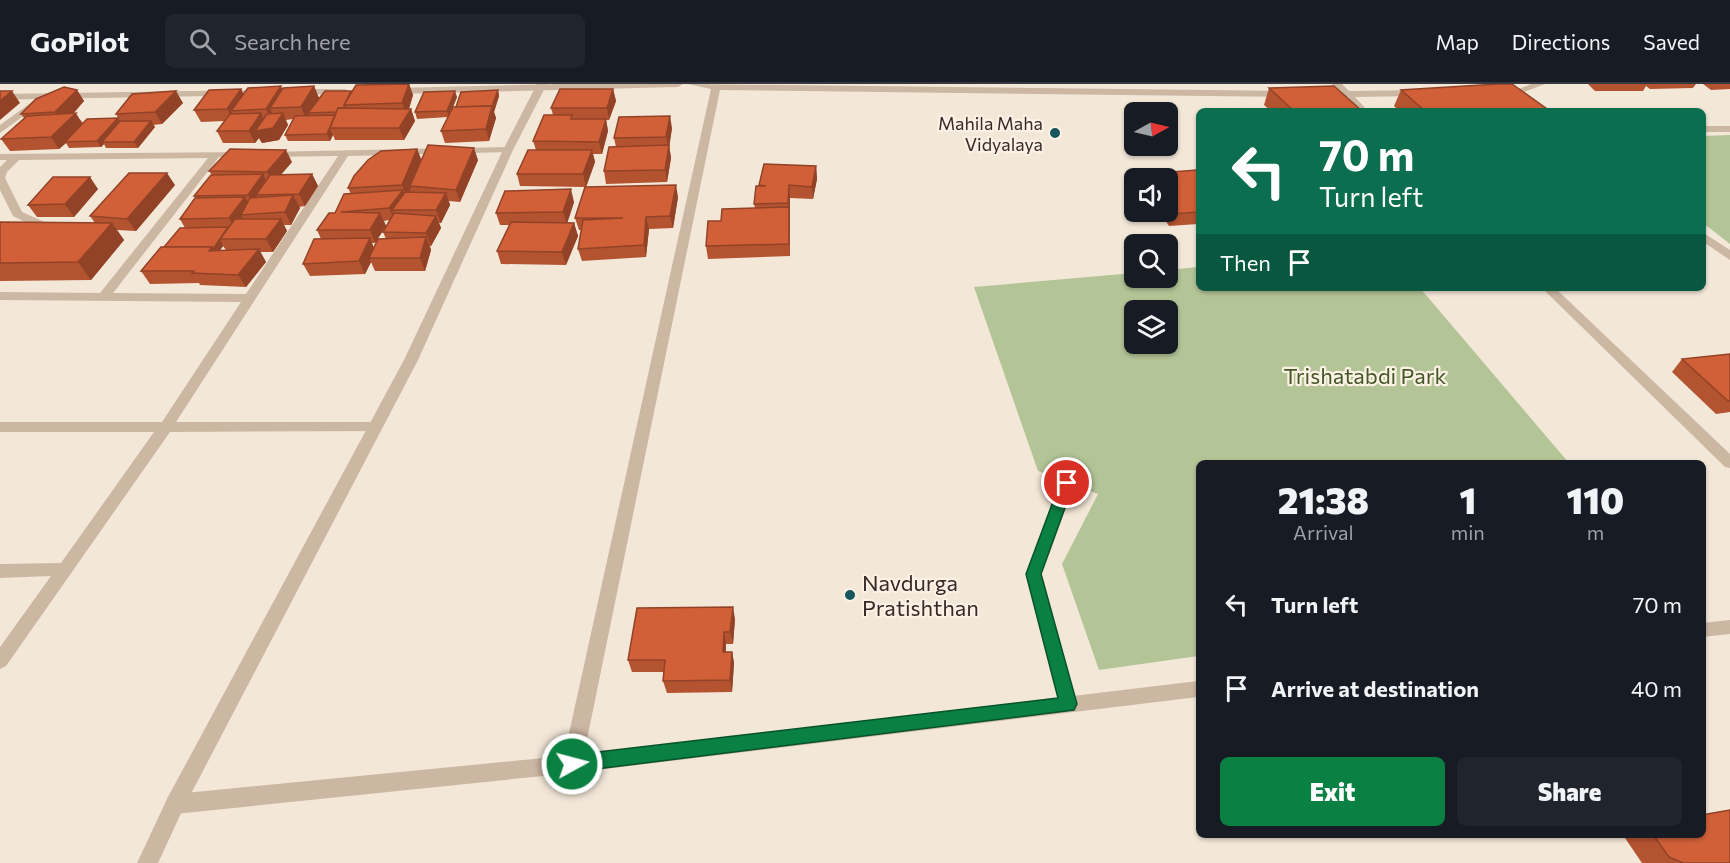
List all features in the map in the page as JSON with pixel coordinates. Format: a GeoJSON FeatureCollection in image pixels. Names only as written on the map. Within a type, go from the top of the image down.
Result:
{"type":"FeatureCollection","features":[{"type":"Feature","properties":{"kind":"street"},"geometry":{"type":"LineString","coordinates":[[221,94],[230,84]]}},
{"type":"Feature","properties":{"kind":"street"},"geometry":{"type":"LineString","coordinates":[[376,91],[678,84]]}},
{"type":"Feature","properties":{"kind":"street"},"geometry":{"type":"LineString","coordinates":[[693,84],[716,87],[1170,88],[1299,94]]}},
{"type":"Feature","properties":{"kind":"street"},"geometry":{"type":"LineString","coordinates":[[1338,84],[1360,108]]}},
{"type":"Feature","properties":{"kind":"street"},"geometry":{"type":"LineString","coordinates":[[1508,92],[1523,95],[1540,84]]}},
{"type":"Feature","properties":{"kind":"street"},"geometry":{"type":"LineString","coordinates":[[147,863],[175,804],[411,360],[508,150],[541,86]]}},
{"type":"Feature","properties":{"kind":"street"},"geometry":{"type":"LineString","coordinates":[[572,764],[716,87]]}},
{"type":"Feature","properties":{"kind":"street"},"geometry":{"type":"LineString","coordinates":[[0,97],[352,91]]}},
{"type":"Feature","properties":{"kind":"street"},"geometry":{"type":"LineString","coordinates":[[1311,94],[1427,93]]}},
{"type":"Feature","properties":{"kind":"street"},"geometry":{"type":"LineString","coordinates":[[0,130],[44,96]]}},
{"type":"Feature","properties":{"kind":"street"},"geometry":{"type":"LineString","coordinates":[[1706,129],[1730,129]]}},
{"type":"Feature","properties":{"kind":"street"},"geometry":{"type":"LineString","coordinates":[[0,157],[508,150]]}},
{"type":"Feature","properties":{"kind":"street"},"geometry":{"type":"LineString","coordinates":[[0,661],[165,428],[345,153]]}},
{"type":"Feature","properties":{"kind":"street"},"geometry":{"type":"LineString","coordinates":[[104,296],[216,154]]}},
{"type":"Feature","properties":{"kind":"street"},"geometry":{"type":"LineString","coordinates":[[16,157],[2,171],[0,178],[17,214],[43,227],[66,229]]}},
{"type":"Feature","properties":{"kind":"street"},"geometry":{"type":"LineString","coordinates":[[1706,238],[1729,255]]}},
{"type":"Feature","properties":{"kind":"street"},"geometry":{"type":"LineString","coordinates":[[1551,291],[1730,463]]}},
{"type":"Feature","properties":{"kind":"street"},"geometry":{"type":"LineString","coordinates":[[0,296],[249,298]]}},
{"type":"Feature","properties":{"kind":"street"},"geometry":{"type":"LineString","coordinates":[[0,427],[375,427]]}},
{"type":"Feature","properties":{"kind":"street"},"geometry":{"type":"LineString","coordinates":[[1067,483],[1034,574],[1068,704]]}},
{"type":"Feature","properties":{"kind":"street"},"geometry":{"type":"LineString","coordinates":[[0,571],[65,569]]}},
{"type":"Feature","properties":{"kind":"street"},"geometry":{"type":"LineString","coordinates":[[1706,630],[1730,627]]}},
{"type":"Feature","properties":{"kind":"street"},"geometry":{"type":"LineString","coordinates":[[175,804],[572,764],[1196,689]]}},
{"type":"Feature","properties":{"kind":"green space"},"geometry":{"type":"Polygon","coordinates":[[[1730,135],[1730,244],[1706,225],[1706,136],[1730,135]]]}},
{"type":"Feature","properties":{"kind":"green space","name":"Trishatabdi Park"},"geometry":{"type":"Polygon","coordinates":[[[1196,267],[1196,291],[1423,291],[1566,460],[1196,460],[1196,656],[1099,670],[1062,564],[1098,494],[1038,471],[974,287],[1124,274],[1124,288],[1178,288],[1178,269],[1196,267]]]}},
{"type":"Feature","properties":{"kind":"building"},"geometry":{"type":"Polygon","coordinates":[[[409,84],[402,103],[344,105],[356,85],[409,84]]]}},
{"type":"Feature","properties":{"kind":"building"},"geometry":{"type":"Polygon","coordinates":[[[1512,84],[1546,108],[1422,108],[1401,90],[1512,84]]]}},
{"type":"Feature","properties":{"kind":"building"},"geometry":{"type":"Polygon","coordinates":[[[281,86],[266,109],[231,111],[248,88],[281,86]]]}},
{"type":"Feature","properties":{"kind":"building"},"geometry":{"type":"Polygon","coordinates":[[[314,86],[301,107],[270,108],[283,88],[314,86]]]}},
{"type":"Feature","properties":{"kind":"building"},"geometry":{"type":"Polygon","coordinates":[[[1334,86],[1359,108],[1291,108],[1269,88],[1334,86]]]}},
{"type":"Feature","properties":{"kind":"building"},"geometry":{"type":"Polygon","coordinates":[[[64,87],[77,90],[55,112],[21,114],[36,99],[64,87]]]}},
{"type":"Feature","properties":{"kind":"building"},"geometry":{"type":"Polygon","coordinates":[[[241,89],[227,109],[194,110],[209,90],[241,89]]]}},
{"type":"Feature","properties":{"kind":"building"},"geometry":{"type":"Polygon","coordinates":[[[560,89],[613,89],[607,108],[551,108],[560,89]]]}},
{"type":"Feature","properties":{"kind":"building"},"geometry":{"type":"Polygon","coordinates":[[[498,90],[492,106],[456,107],[461,92],[498,90]]]}},
{"type":"Feature","properties":{"kind":"building"},"geometry":{"type":"Polygon","coordinates":[[[0,91],[12,91],[0,101],[0,91]]]}},
{"type":"Feature","properties":{"kind":"building"},"geometry":{"type":"Polygon","coordinates":[[[176,91],[155,112],[116,114],[132,94],[176,91]]]}},
{"type":"Feature","properties":{"kind":"building"},"geometry":{"type":"Polygon","coordinates":[[[325,91],[351,91],[344,108],[338,108],[337,112],[308,113],[325,91]]]}},
{"type":"Feature","properties":{"kind":"building"},"geometry":{"type":"Polygon","coordinates":[[[455,91],[447,111],[415,112],[424,92],[455,91]]]}},
{"type":"Feature","properties":{"kind":"building"},"geometry":{"type":"Polygon","coordinates":[[[492,106],[486,129],[441,131],[453,107],[492,106]]]}},
{"type":"Feature","properties":{"kind":"building"},"geometry":{"type":"Polygon","coordinates":[[[338,108],[411,109],[399,128],[330,128],[338,108]]]}},
{"type":"Feature","properties":{"kind":"building"},"geometry":{"type":"Polygon","coordinates":[[[76,113],[51,137],[1,139],[27,116],[76,113]]]}},
{"type":"Feature","properties":{"kind":"building"},"geometry":{"type":"Polygon","coordinates":[[[261,113],[249,131],[217,131],[230,114],[261,113]]]}},
{"type":"Feature","properties":{"kind":"building"},"geometry":{"type":"Polygon","coordinates":[[[283,113],[273,128],[255,131],[267,114],[283,113]]]}},
{"type":"Feature","properties":{"kind":"building"},"geometry":{"type":"Polygon","coordinates":[[[335,115],[327,134],[285,135],[295,116],[335,115]]]}},
{"type":"Feature","properties":{"kind":"building"},"geometry":{"type":"Polygon","coordinates":[[[544,115],[572,115],[571,119],[606,119],[599,142],[533,141],[544,115]]]}},
{"type":"Feature","properties":{"kind":"building"},"geometry":{"type":"Polygon","coordinates":[[[670,116],[666,137],[614,138],[619,117],[670,116]]]}},
{"type":"Feature","properties":{"kind":"building"},"geometry":{"type":"Polygon","coordinates":[[[118,118],[97,141],[65,142],[87,119],[118,118]]]}},
{"type":"Feature","properties":{"kind":"building"},"geometry":{"type":"Polygon","coordinates":[[[120,121],[151,121],[134,142],[102,142],[120,121]]]}},
{"type":"Feature","properties":{"kind":"building"},"geometry":{"type":"Polygon","coordinates":[[[428,145],[474,148],[456,190],[410,186],[428,145]]]}},
{"type":"Feature","properties":{"kind":"building"},"geometry":{"type":"Polygon","coordinates":[[[669,145],[665,170],[604,171],[609,147],[669,145]]]}},
{"type":"Feature","properties":{"kind":"building"},"geometry":{"type":"Polygon","coordinates":[[[230,149],[286,150],[267,172],[209,171],[230,149]]]}},
{"type":"Feature","properties":{"kind":"building"},"geometry":{"type":"Polygon","coordinates":[[[417,149],[402,185],[348,188],[354,176],[368,160],[381,151],[417,149]]]}},
{"type":"Feature","properties":{"kind":"building"},"geometry":{"type":"Polygon","coordinates":[[[528,150],[592,150],[583,174],[517,174],[528,150]]]}},
{"type":"Feature","properties":{"kind":"building"},"geometry":{"type":"Polygon","coordinates":[[[764,164],[816,166],[812,187],[789,185],[788,203],[754,204],[756,186],[766,186],[759,185],[764,164]]]}},
{"type":"Feature","properties":{"kind":"building"},"geometry":{"type":"Polygon","coordinates":[[[1196,170],[1196,212],[1178,214],[1178,172],[1196,170]]]}},
{"type":"Feature","properties":{"kind":"building"},"geometry":{"type":"Polygon","coordinates":[[[129,173],[167,173],[127,219],[90,216],[129,173]]]}},
{"type":"Feature","properties":{"kind":"building"},"geometry":{"type":"Polygon","coordinates":[[[263,174],[248,195],[194,196],[211,175],[263,174]]]}},
{"type":"Feature","properties":{"kind":"building"},"geometry":{"type":"Polygon","coordinates":[[[312,174],[299,194],[256,195],[270,175],[312,174]]]}},
{"type":"Feature","properties":{"kind":"building"},"geometry":{"type":"Polygon","coordinates":[[[53,177],[90,177],[65,204],[28,205],[53,177]]]}},
{"type":"Feature","properties":{"kind":"building"},"geometry":{"type":"Polygon","coordinates":[[[676,185],[670,216],[646,217],[644,245],[578,249],[583,220],[623,218],[575,218],[585,187],[676,185]]]}},
{"type":"Feature","properties":{"kind":"building"},"geometry":{"type":"Polygon","coordinates":[[[571,189],[563,212],[496,213],[505,191],[571,189]]]}},
{"type":"Feature","properties":{"kind":"building"},"geometry":{"type":"Polygon","coordinates":[[[403,190],[389,208],[341,212],[380,213],[370,230],[317,230],[329,213],[335,213],[344,194],[403,190]]]}},
{"type":"Feature","properties":{"kind":"building"},"geometry":{"type":"Polygon","coordinates":[[[405,192],[446,193],[436,210],[392,210],[405,192]]]}},
{"type":"Feature","properties":{"kind":"building"},"geometry":{"type":"Polygon","coordinates":[[[293,195],[285,212],[241,215],[250,198],[293,195]]]}},
{"type":"Feature","properties":{"kind":"building"},"geometry":{"type":"Polygon","coordinates":[[[245,197],[229,218],[180,219],[195,198],[245,197]]]}},
{"type":"Feature","properties":{"kind":"building"},"geometry":{"type":"Polygon","coordinates":[[[789,207],[789,244],[706,246],[708,221],[721,221],[722,209],[789,207]]]}},
{"type":"Feature","properties":{"kind":"building"},"geometry":{"type":"Polygon","coordinates":[[[394,213],[436,216],[426,233],[383,232],[394,213]]]}},
{"type":"Feature","properties":{"kind":"building"},"geometry":{"type":"Polygon","coordinates":[[[235,219],[281,219],[266,239],[220,239],[235,219]]]}},
{"type":"Feature","properties":{"kind":"building"},"geometry":{"type":"Polygon","coordinates":[[[0,222],[112,223],[78,262],[0,263],[0,222]]]}},
{"type":"Feature","properties":{"kind":"building"},"geometry":{"type":"Polygon","coordinates":[[[511,222],[574,223],[562,252],[497,251],[511,222]]]}},
{"type":"Feature","properties":{"kind":"building"},"geometry":{"type":"Polygon","coordinates":[[[228,227],[213,249],[212,247],[164,247],[180,228],[228,227]]]}},
{"type":"Feature","properties":{"kind":"building"},"geometry":{"type":"Polygon","coordinates":[[[426,237],[420,258],[369,258],[378,239],[426,237]]]}},
{"type":"Feature","properties":{"kind":"building"},"geometry":{"type":"Polygon","coordinates":[[[370,238],[359,261],[303,264],[314,239],[370,238]]]}},
{"type":"Feature","properties":{"kind":"building"},"geometry":{"type":"Polygon","coordinates":[[[161,247],[212,247],[209,251],[259,249],[238,275],[192,273],[194,271],[141,271],[161,247]]]}},
{"type":"Feature","properties":{"kind":"building"},"geometry":{"type":"Polygon","coordinates":[[[1730,354],[1730,401],[1682,359],[1730,354]]]}},
{"type":"Feature","properties":{"kind":"building"},"geometry":{"type":"Polygon","coordinates":[[[733,607],[730,632],[724,632],[723,652],[732,652],[730,680],[663,681],[665,660],[628,660],[637,608],[733,607]]]}},
{"type":"Feature","properties":{"kind":"building"},"geometry":{"type":"Polygon","coordinates":[[[1730,810],[1730,863],[1683,863],[1669,857],[1655,838],[1706,838],[1706,814],[1730,810]]]}},
{"type":"Feature","properties":{"kind":"place","name":"Mahila Maha Vidyalaya"},"geometry":{"type":"Point","coordinates":[1055,133]}},
{"type":"Feature","properties":{"kind":"place","name":"Navdurga Pratishthan"},"geometry":{"type":"Point","coordinates":[850,595]}},
{"type":"Feature","properties":{"kind":"route"},"geometry":{"type":"LineString","coordinates":[[572,764],[1068,704],[1034,574],[1067,483]]}}]}
